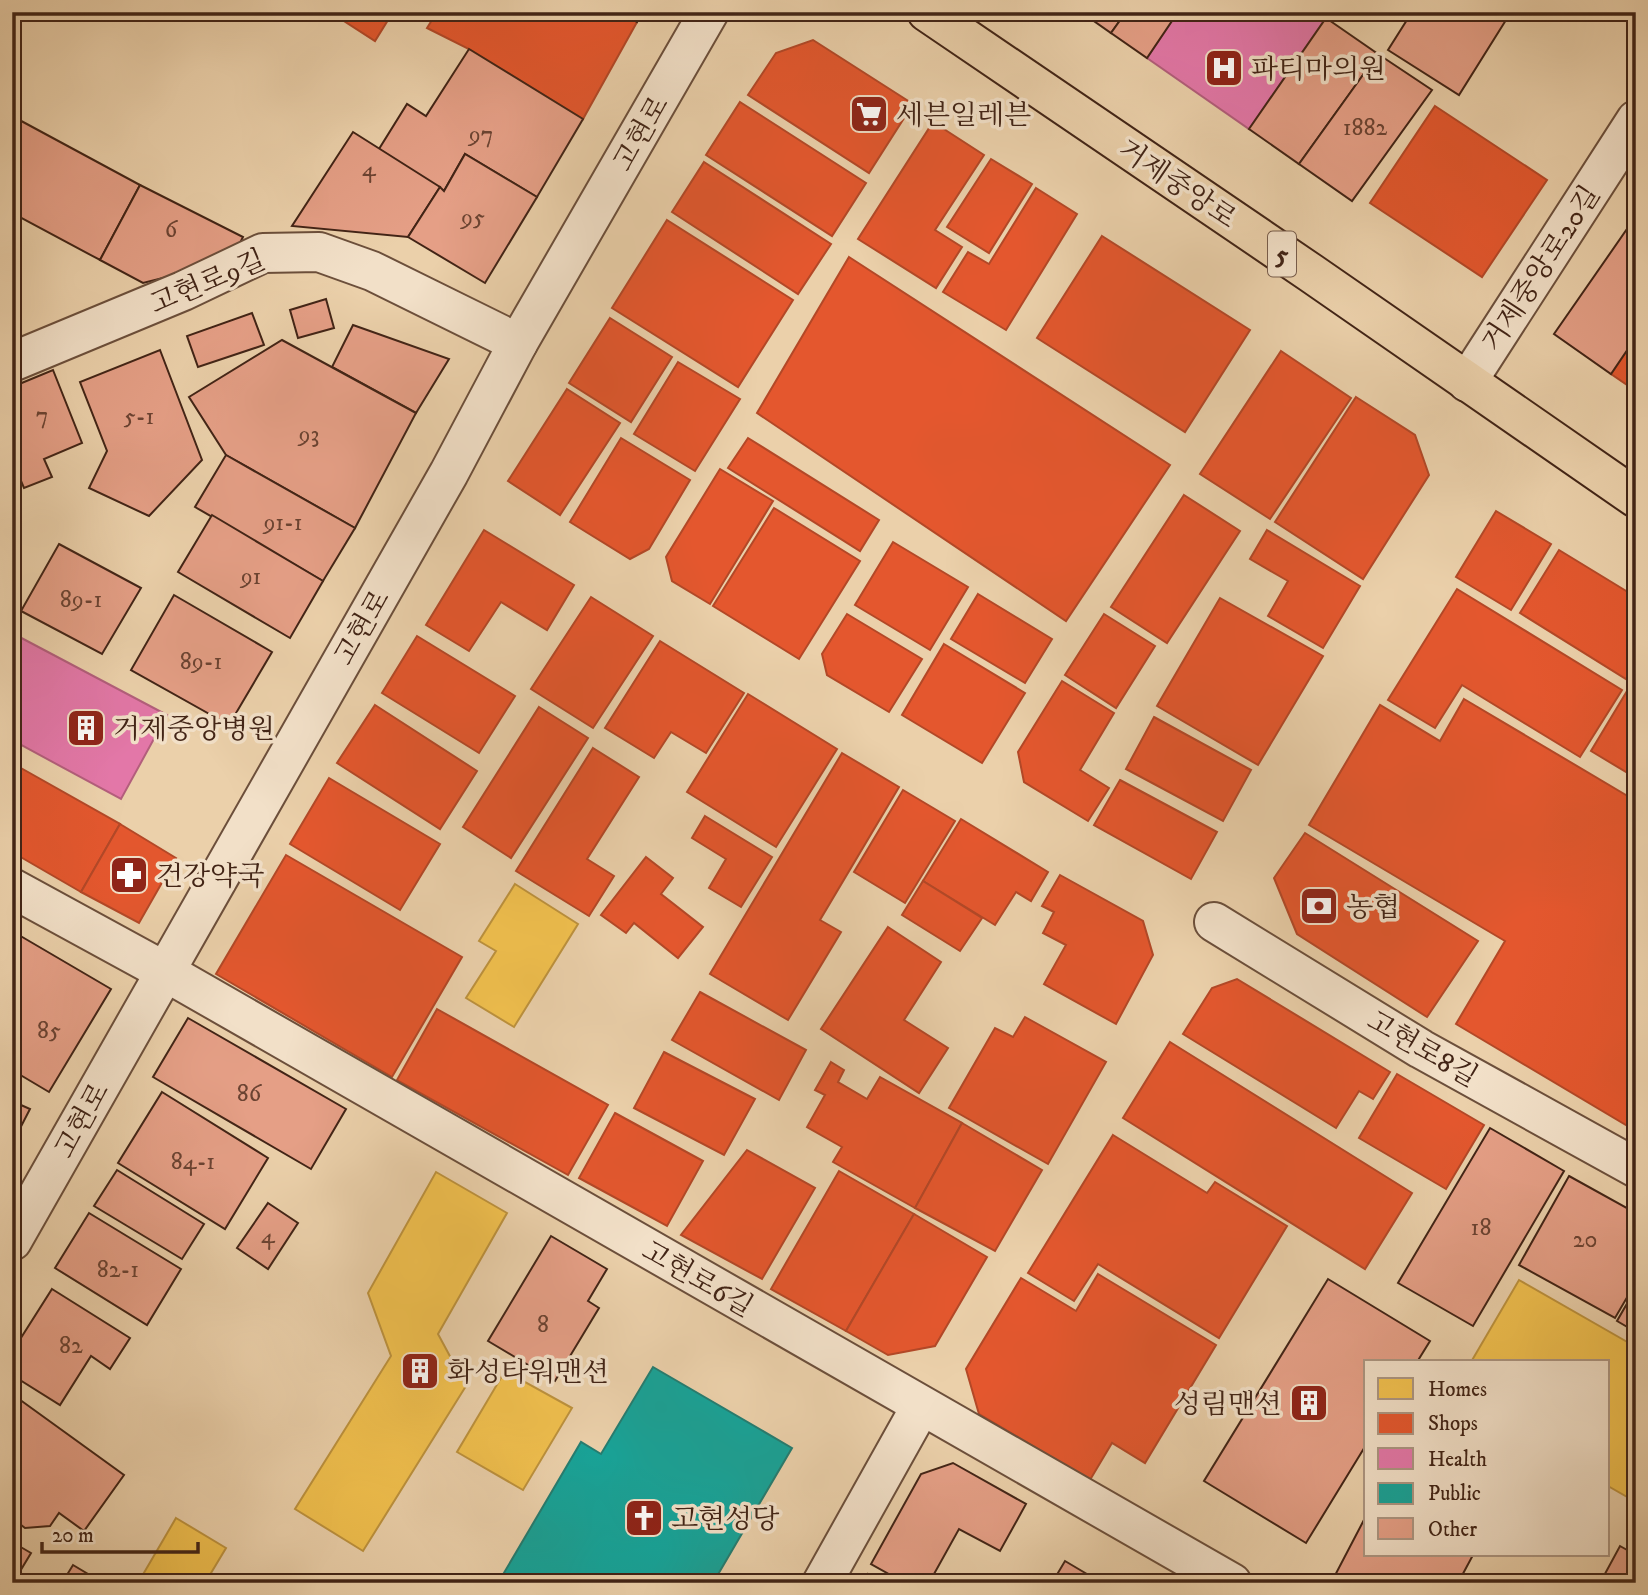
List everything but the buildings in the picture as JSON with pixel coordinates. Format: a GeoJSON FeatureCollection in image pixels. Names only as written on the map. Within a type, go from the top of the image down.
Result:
{"type":"FeatureCollection","features":[{"type":"Feature","properties":{"kind":"main road","name":"거제중앙로"},"geometry":{"type":"LineString","coordinates":[[927,12],[1636,498]]}},
{"type":"Feature","properties":{"kind":"street","name":"고현로"},"geometry":{"type":"LineString","coordinates":[[12,1241],[449,472],[518,343],[706,19]]}},
{"type":"Feature","properties":{"kind":"street","name":"거제중앙로20길"},"geometry":{"type":"LineString","coordinates":[[1467,382],[1636,120]]}},
{"type":"Feature","properties":{"kind":"street","name":"고현로9길"},"geometry":{"type":"LineString","coordinates":[[12,362],[183,291],[263,253],[319,252],[372,271],[518,343]]}},
{"type":"Feature","properties":{"kind":"street","name":"고현로6길"},"geometry":{"type":"LineString","coordinates":[[12,888],[164,971],[1232,1583]]}},
{"type":"Feature","properties":{"kind":"street","name":"고현로8길"},"geometry":{"type":"LineString","coordinates":[[1214,922],[1421,1049],[1636,1168]]}},
{"type":"Feature","properties":{"kind":"street"},"geometry":{"type":"LineString","coordinates":[[822,1583],[921,1406]]}},
{"type":"Feature","properties":{"kind":"place","name":"파티마의원"},"geometry":{"type":"Point","coordinates":[1224,68]}},
{"type":"Feature","properties":{"kind":"place","name":"세븐일레븐"},"geometry":{"type":"Point","coordinates":[869,114]}},
{"type":"Feature","properties":{"kind":"place","name":"거제중앙병원"},"geometry":{"type":"Point","coordinates":[86,728]}},
{"type":"Feature","properties":{"kind":"place","name":"건강약국"},"geometry":{"type":"Point","coordinates":[129,875]}},
{"type":"Feature","properties":{"kind":"place","name":"농협"},"geometry":{"type":"Point","coordinates":[1319,906]}},
{"type":"Feature","properties":{"kind":"place","name":"화성타워맨션"},"geometry":{"type":"Point","coordinates":[420,1371]}},
{"type":"Feature","properties":{"kind":"place","name":"성림맨션"},"geometry":{"type":"Point","coordinates":[1309,1403]}},
{"type":"Feature","properties":{"kind":"place","name":"고현성당"},"geometry":{"type":"Point","coordinates":[644,1518]}}]}
